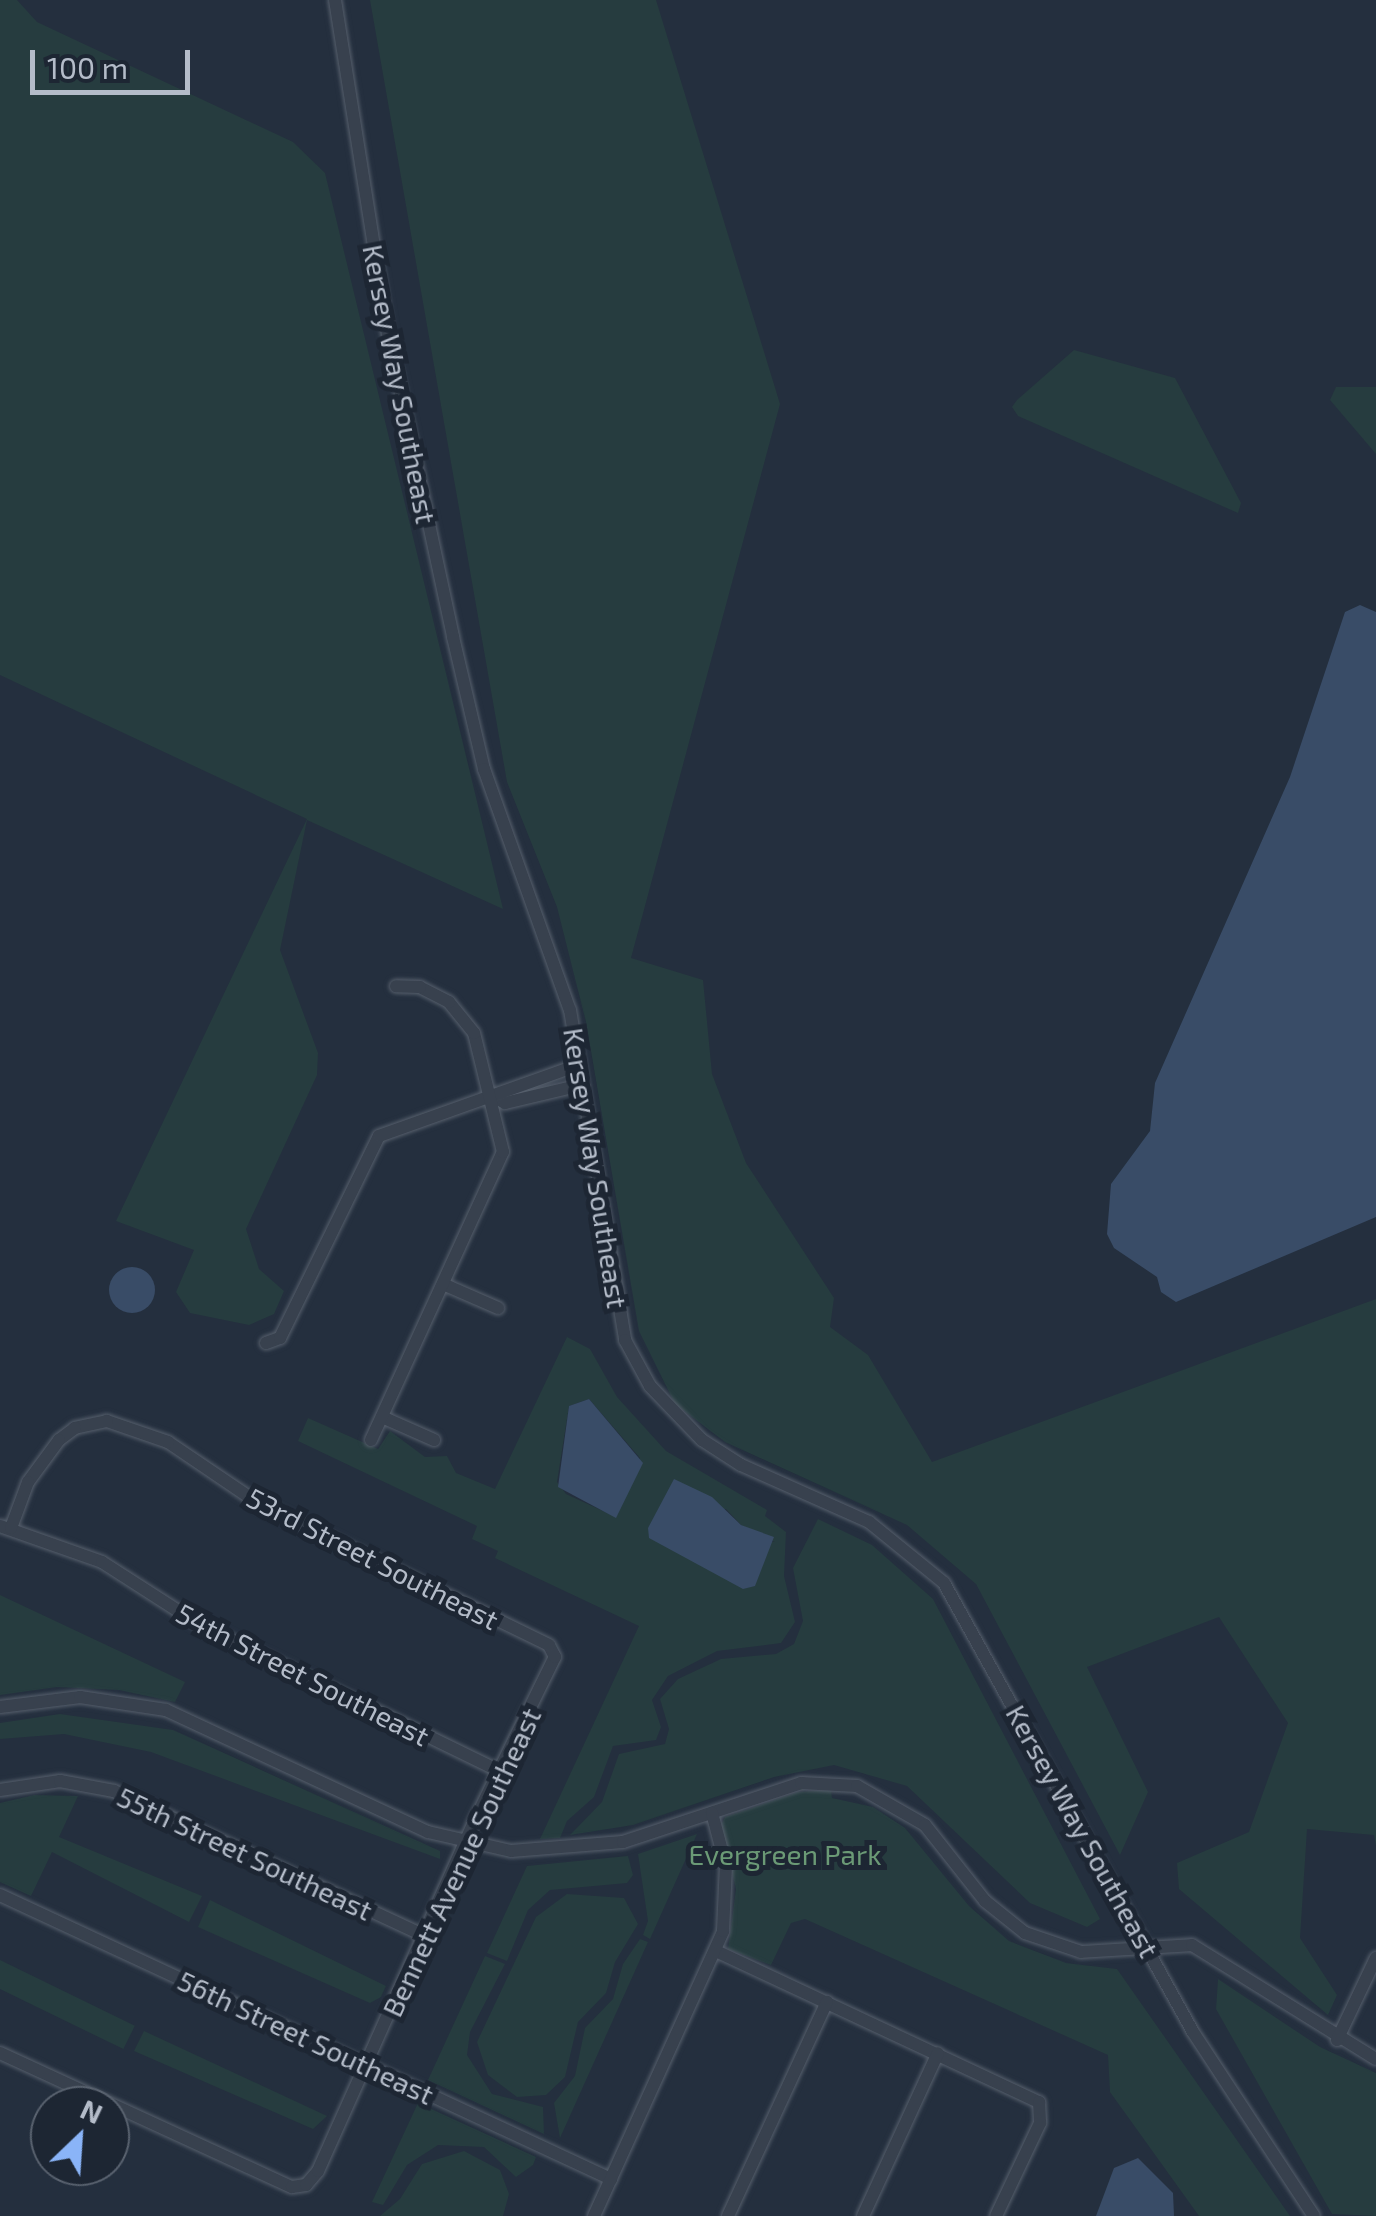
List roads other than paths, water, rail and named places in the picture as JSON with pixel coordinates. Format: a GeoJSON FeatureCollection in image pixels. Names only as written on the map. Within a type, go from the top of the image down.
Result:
{"type":"FeatureCollection","features":[{"type":"Feature","properties":{"kind":"street","name":"Kersey Way Southeast"},"geometry":{"type":"LineString","coordinates":[[336,0],[388,333],[472,728],[566,996],[619,1318],[650,1386],[683,1424],[722,1454],[869,1522],[944,1583],[1248,2121],[1314,2216]]}},
{"type":"Feature","properties":{"kind":"street"},"geometry":{"type":"LineString","coordinates":[[371,1440],[500,1164],[493,1096],[462,1016],[420,988],[396,986]]}},
{"type":"Feature","properties":{"kind":"street"},"geometry":{"type":"LineString","coordinates":[[266,1343],[280,1338],[379,1136],[578,1065]]}},
{"type":"Feature","properties":{"kind":"street"},"geometry":{"type":"LineString","coordinates":[[493,1096],[505,1103],[581,1085]]}},
{"type":"Feature","properties":{"kind":"street"},"geometry":{"type":"LineString","coordinates":[[445,1285],[498,1308]]}},
{"type":"Feature","properties":{"kind":"street"},"geometry":{"type":"LineString","coordinates":[[382,1417],[434,1440]]}},
{"type":"Feature","properties":{"kind":"street","name":"53rd Street Southeast"},"geometry":{"type":"LineString","coordinates":[[6,1527],[38,1466],[67,1433],[92,1421],[152,1434],[258,1503],[549,1645]]}},
{"type":"Feature","properties":{"kind":"street","name":"54th Street Southeast"},"geometry":{"type":"LineString","coordinates":[[6,1527],[102,1562],[200,1625],[499,1771]]}},
{"type":"Feature","properties":{"kind":"street","name":"Bennett Avenue Southeast"},"geometry":{"type":"LineString","coordinates":[[0,2053],[292,2187],[306,2184],[318,2171],[499,1771],[553,1666],[549,1645]]}},
{"type":"Feature","properties":{"kind":"street"},"geometry":{"type":"LineString","coordinates":[[0,1707],[80,1698],[166,1710],[428,1832],[468,1843],[548,1852],[586,1849],[801,1783],[858,1786],[926,1824],[985,1900],[1024,1933],[1081,1952],[1146,1944],[1205,1950],[1338,2040],[1376,2059]]}},
{"type":"Feature","properties":{"kind":"street","name":"55th Street Southeast"},"geometry":{"type":"LineString","coordinates":[[0,1790],[60,1781],[114,1791],[425,1936]]}},
{"type":"Feature","properties":{"kind":"street"},"geometry":{"type":"LineString","coordinates":[[594,2216],[716,1951],[728,1889],[712,1813]]}},
{"type":"Feature","properties":{"kind":"street","name":"56th Street Southeast"},"geometry":{"type":"LineString","coordinates":[[0,1894],[611,2179]]}},
{"type":"Feature","properties":{"kind":"street"},"geometry":{"type":"LineString","coordinates":[[716,1951],[1033,2098],[1042,2109],[996,2216]]}},
{"type":"Feature","properties":{"kind":"street"},"geometry":{"type":"LineString","coordinates":[[1338,2040],[1376,1958]]}},
{"type":"Feature","properties":{"kind":"street"},"geometry":{"type":"LineString","coordinates":[[728,2216],[827,2002]]}},
{"type":"Feature","properties":{"kind":"street"},"geometry":{"type":"LineString","coordinates":[[863,2216],[938,2054]]}},
{"type":"Feature","properties":{"kind":"water"},"geometry":{"type":"Polygon","coordinates":[[[1360,605],[1376,612],[1376,1217],[1176,1302],[1161,1292],[1157,1277],[1114,1248],[1107,1234],[1111,1184],[1150,1131],[1155,1083],[1290,777],[1345,612],[1360,605]]]}},
{"type":"Feature","properties":{"kind":"water"},"geometry":{"type":"Polygon","coordinates":[[[132,1267],[148,1274],[155,1290],[148,1306],[132,1313],[116,1306],[109,1290],[116,1274],[132,1267]]]}},
{"type":"Feature","properties":{"kind":"water"},"geometry":{"type":"Polygon","coordinates":[[[589,1399],[643,1463],[616,1518],[558,1487],[569,1406],[589,1399]]]}},
{"type":"Feature","properties":{"kind":"water"},"geometry":{"type":"Polygon","coordinates":[[[674,1479],[712,1497],[741,1525],[774,1537],[755,1586],[743,1589],[649,1538],[648,1528],[674,1479]]]}},
{"type":"Feature","properties":{"kind":"water"},"geometry":{"type":"Polygon","coordinates":[[[1138,2158],[1173,2193],[1174,2216],[1096,2216],[1114,2168],[1138,2158]]]}},
{"type":"Feature","properties":{"kind":"park label","name":"Evergreen Park"},"geometry":{"type":"Point","coordinates":[785,1854]}}]}
